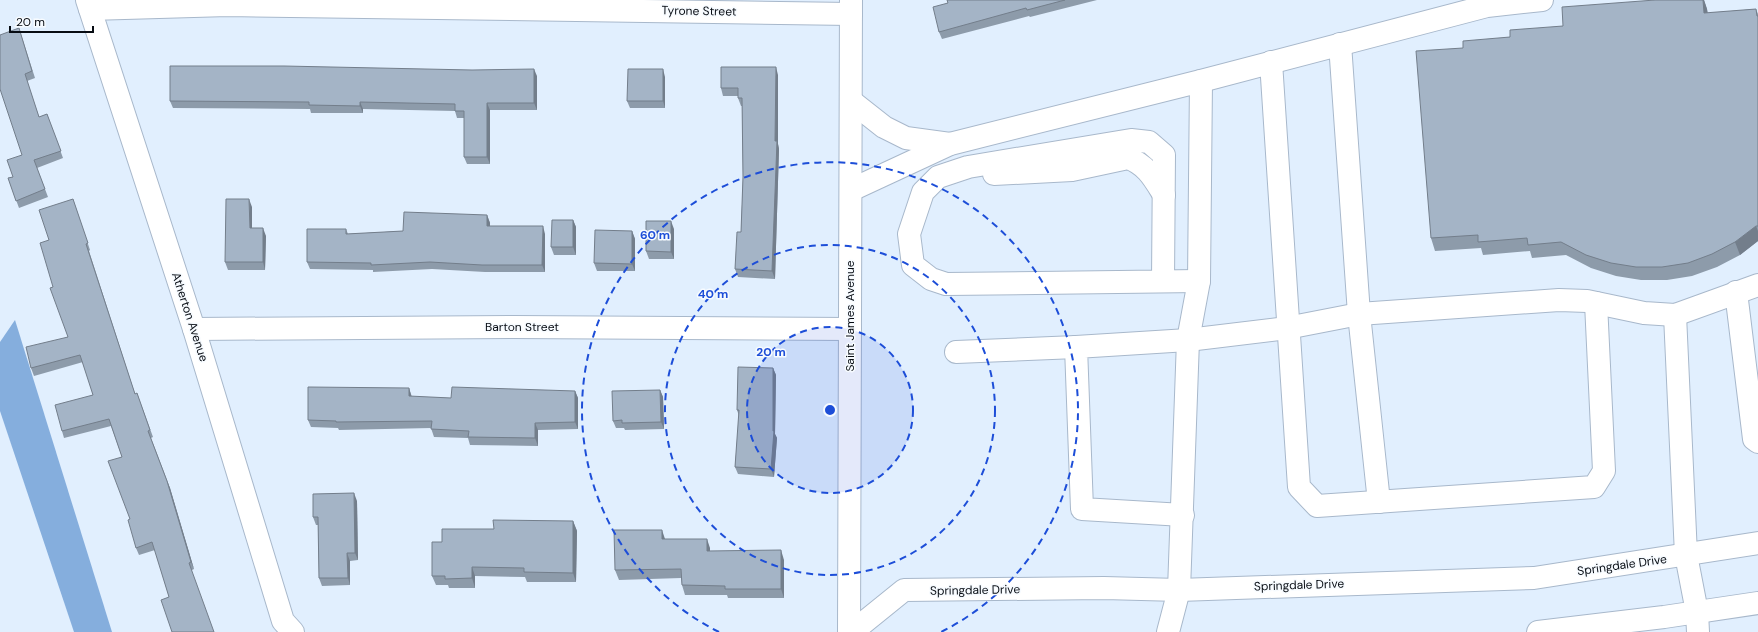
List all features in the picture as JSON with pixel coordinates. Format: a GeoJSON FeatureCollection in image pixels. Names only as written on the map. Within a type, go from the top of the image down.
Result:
{"type":"FeatureCollection","features":[{"type":"Feature","properties":{"kind":"street"},"geometry":{"type":"LineString","coordinates":[[851,190],[950,144],[1201,81],[1487,6],[1542,0]]}},
{"type":"Feature","properties":{"kind":"street","name":"Tyrone Street"},"geometry":{"type":"LineString","coordinates":[[89,4],[851,7]]}},
{"type":"Feature","properties":{"kind":"street","name":"Atherton Avenue"},"geometry":{"type":"LineString","coordinates":[[89,4],[194,329],[283,621],[293,632]]}},
{"type":"Feature","properties":{"kind":"street","name":"Saint James Avenue"},"geometry":{"type":"LineString","coordinates":[[850,632],[851,7]]}},
{"type":"Feature","properties":{"kind":"street"},"geometry":{"type":"LineString","coordinates":[[1340,44],[1359,314],[1379,502]]}},
{"type":"Feature","properties":{"kind":"street"},"geometry":{"type":"LineString","coordinates":[[1271,62],[1287,328],[1299,487],[1317,506],[1594,487],[1604,471],[1596,302]]}},
{"type":"Feature","properties":{"kind":"street"},"geometry":{"type":"LineString","coordinates":[[1168,632],[1179,590],[1183,515],[1188,340],[1199,281],[1201,81]]}},
{"type":"Feature","properties":{"kind":"street"},"geometry":{"type":"LineString","coordinates":[[851,101],[884,127],[906,138],[950,144]]}},
{"type":"Feature","properties":{"kind":"street"},"geometry":{"type":"LineString","coordinates":[[1163,281],[1164,155],[1149,142],[1131,140],[968,166],[938,177],[923,192],[909,234],[913,265],[931,279],[946,284],[1199,281]]}},
{"type":"Feature","properties":{"kind":"street"},"geometry":{"type":"LineString","coordinates":[[956,352],[1076,347],[1188,340],[1287,328],[1359,314],[1559,300],[1596,302],[1644,313],[1675,315],[1758,285]]}},
{"type":"Feature","properties":{"kind":"street"},"geometry":{"type":"LineString","coordinates":[[1736,292],[1754,439],[1758,442]]}},
{"type":"Feature","properties":{"kind":"street"},"geometry":{"type":"LineString","coordinates":[[1675,315],[1686,555],[1697,622]]}},
{"type":"Feature","properties":{"kind":"street","name":"Barton Street"},"geometry":{"type":"LineString","coordinates":[[194,329],[515,327],[850,329]]}},
{"type":"Feature","properties":{"kind":"street"},"geometry":{"type":"LineString","coordinates":[[1076,347],[1082,509],[1183,515]]}},
{"type":"Feature","properties":{"kind":"street","name":"Springdale Drive"},"geometry":{"type":"LineString","coordinates":[[850,632],[904,590],[1096,588],[1179,590],[1534,578],[1758,543]]}},
{"type":"Feature","properties":{"kind":"street"},"geometry":{"type":"LineString","coordinates":[[1538,632],[1697,622],[1758,602]]}},
{"type":"Feature","properties":{"kind":"shaded area"},"geometry":{"type":"Polygon","coordinates":[[[15,320],[112,632],[74,632],[0,411],[0,342],[15,320]]]}},
{"type":"Feature","properties":{"kind":"building"},"geometry":{"type":"Polygon","coordinates":[[[947,0],[1065,0],[1027,10],[1026,8],[939,32],[933,7],[948,3],[947,0]]]}},
{"type":"Feature","properties":{"kind":"building"},"geometry":{"type":"Polygon","coordinates":[[[1655,0],[1703,0],[1704,13],[1756,9],[1758,16],[1758,226],[1735,242],[1712,254],[1688,263],[1662,267],[1636,267],[1611,263],[1586,255],[1561,242],[1528,245],[1527,238],[1478,242],[1478,235],[1431,238],[1416,51],[1463,48],[1463,41],[1510,37],[1510,30],[1563,26],[1562,7],[1655,0]]]}},
{"type":"Feature","properties":{"kind":"building"},"geometry":{"type":"Polygon","coordinates":[[[19,28],[32,71],[25,74],[39,117],[47,114],[61,151],[34,160],[45,189],[16,201],[8,178],[13,177],[7,160],[22,155],[0,89],[0,35],[19,28]]]}},
{"type":"Feature","properties":{"kind":"building"},"geometry":{"type":"Polygon","coordinates":[[[170,66],[284,66],[472,70],[534,69],[534,103],[487,103],[487,157],[464,157],[464,111],[455,111],[455,104],[360,102],[360,106],[309,105],[309,102],[170,101],[170,66]]]}},
{"type":"Feature","properties":{"kind":"building"},"geometry":{"type":"Polygon","coordinates":[[[721,67],[776,67],[775,141],[777,141],[772,271],[735,269],[737,232],[741,232],[743,177],[742,98],[738,98],[738,88],[721,88],[721,67]]]}},
{"type":"Feature","properties":{"kind":"building"},"geometry":{"type":"Polygon","coordinates":[[[628,69],[663,69],[663,101],[627,101],[628,69]]]}},
{"type":"Feature","properties":{"kind":"building"},"geometry":{"type":"Polygon","coordinates":[[[73,199],[88,243],[86,244],[135,394],[137,393],[150,430],[148,431],[167,481],[191,562],[189,563],[214,632],[172,632],[161,600],[169,597],[152,542],[136,548],[128,520],[130,519],[108,461],[122,457],[109,419],[62,431],[55,405],[93,395],[80,355],[31,368],[26,347],[68,337],[50,288],[53,287],[40,243],[49,240],[39,210],[73,199]]]}},
{"type":"Feature","properties":{"kind":"building"},"geometry":{"type":"Polygon","coordinates":[[[226,199],[249,199],[250,228],[263,228],[263,262],[225,262],[226,199]]]}},
{"type":"Feature","properties":{"kind":"building"},"geometry":{"type":"Polygon","coordinates":[[[404,212],[487,215],[487,226],[543,226],[542,265],[482,265],[430,262],[371,265],[371,263],[307,262],[307,229],[346,229],[346,234],[403,231],[404,212]]]}},
{"type":"Feature","properties":{"kind":"building"},"geometry":{"type":"Polygon","coordinates":[[[552,220],[573,220],[573,247],[551,247],[552,220]]]}},
{"type":"Feature","properties":{"kind":"building"},"geometry":{"type":"Polygon","coordinates":[[[646,221],[671,221],[671,252],[646,251],[646,221]]]}},
{"type":"Feature","properties":{"kind":"building"},"geometry":{"type":"Polygon","coordinates":[[[595,230],[632,231],[632,264],[594,263],[595,230]]]}},
{"type":"Feature","properties":{"kind":"building"},"geometry":{"type":"Polygon","coordinates":[[[738,367],[773,368],[774,431],[771,469],[735,467],[739,410],[737,410],[738,367]]]}},
{"type":"Feature","properties":{"kind":"building"},"geometry":{"type":"Polygon","coordinates":[[[308,387],[409,388],[409,396],[451,398],[452,387],[575,391],[575,422],[535,423],[535,438],[468,437],[469,431],[431,429],[432,421],[336,422],[308,420],[308,387]]]}},
{"type":"Feature","properties":{"kind":"building"},"geometry":{"type":"Polygon","coordinates":[[[660,390],[661,422],[622,423],[622,420],[613,421],[612,391],[660,390]]]}},
{"type":"Feature","properties":{"kind":"building"},"geometry":{"type":"Polygon","coordinates":[[[354,493],[355,553],[347,553],[348,578],[319,578],[318,517],[313,517],[313,494],[354,493]]]}},
{"type":"Feature","properties":{"kind":"building"},"geometry":{"type":"Polygon","coordinates":[[[493,520],[573,521],[573,573],[524,572],[524,568],[472,567],[472,578],[445,579],[445,576],[432,576],[432,542],[442,542],[442,529],[494,529],[493,520]]]}},
{"type":"Feature","properties":{"kind":"building"},"geometry":{"type":"Polygon","coordinates":[[[614,530],[662,530],[662,539],[707,539],[707,551],[781,550],[781,589],[725,589],[725,586],[682,585],[681,569],[615,570],[614,530]]]}}]}
